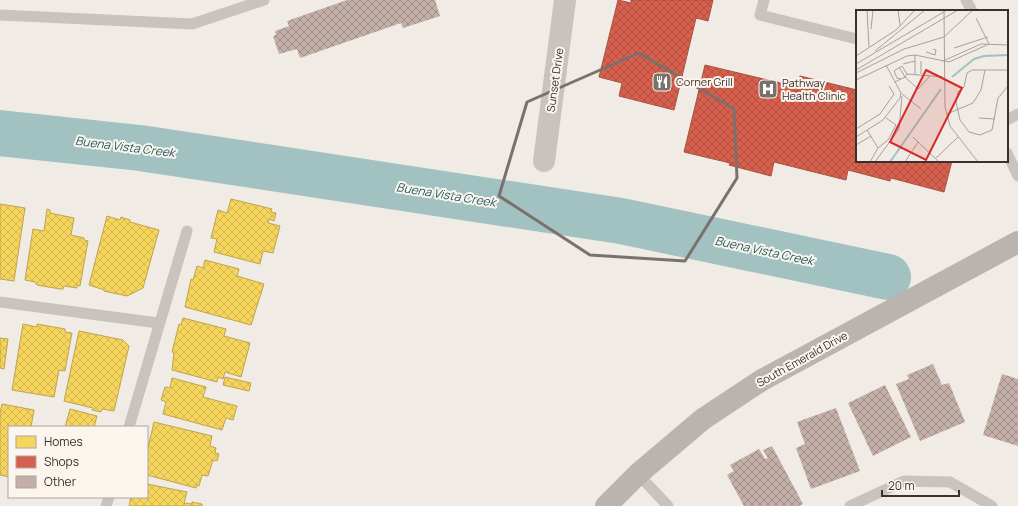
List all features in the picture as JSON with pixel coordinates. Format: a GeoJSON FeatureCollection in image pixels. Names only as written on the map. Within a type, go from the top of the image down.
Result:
{"type":"FeatureCollection","features":[{"type":"Feature","properties":{"kind":"main road","name":"South Emerald Drive"},"geometry":{"type":"LineString","coordinates":[[606,506],[638,474],[703,419],[762,380],[1018,242]]}},
{"type":"Feature","properties":{"kind":"street","name":"Sunset Drive"},"geometry":{"type":"LineString","coordinates":[[544,161],[565,0]]}},
{"type":"Feature","properties":{"kind":"lane"},"geometry":{"type":"LineString","coordinates":[[0,15],[192,24],[264,0]]}},
{"type":"Feature","properties":{"kind":"lane"},"geometry":{"type":"LineString","coordinates":[[764,0],[760,16],[856,39]]}},
{"type":"Feature","properties":{"kind":"lane"},"geometry":{"type":"LineString","coordinates":[[966,0],[971,10]]}},
{"type":"Feature","properties":{"kind":"lane"},"geometry":{"type":"LineString","coordinates":[[1008,119],[1018,114]]}},
{"type":"Feature","properties":{"kind":"lane"},"geometry":{"type":"LineString","coordinates":[[1008,155],[1018,176]]}},
{"type":"Feature","properties":{"kind":"lane"},"geometry":{"type":"LineString","coordinates":[[129,426],[158,323],[187,232]]}},
{"type":"Feature","properties":{"kind":"lane"},"geometry":{"type":"LineString","coordinates":[[0,302],[158,323]]}},
{"type":"Feature","properties":{"kind":"lane"},"geometry":{"type":"LineString","coordinates":[[638,474],[668,506]]}},
{"type":"Feature","properties":{"kind":"lane"},"geometry":{"type":"LineString","coordinates":[[850,506],[904,481],[950,482],[992,506]]}},
{"type":"Feature","properties":{"kind":"highlighted area"},"geometry":{"type":"Polygon","coordinates":[[[639,53],[734,109],[737,178],[685,261],[590,255],[499,196],[527,102],[639,53]]]}},
{"type":"Feature","properties":{"kind":"building: Homes"},"geometry":{"type":"Polygon","coordinates":[[[231,199],[272,209],[271,212],[276,213],[274,221],[269,219],[268,223],[280,226],[273,253],[263,251],[260,264],[214,252],[217,239],[211,238],[218,210],[227,213],[231,199]]]}},
{"type":"Feature","properties":{"kind":"building: Homes"},"geometry":{"type":"Polygon","coordinates":[[[0,204],[25,208],[14,281],[0,279],[0,204]]]}},
{"type":"Feature","properties":{"kind":"building: Homes"},"geometry":{"type":"Polygon","coordinates":[[[47,209],[50,210],[50,213],[74,218],[71,235],[84,238],[84,240],[88,241],[80,286],[77,285],[77,288],[64,286],[63,289],[60,289],[37,285],[35,282],[25,280],[33,229],[44,231],[47,209]]]}},
{"type":"Feature","properties":{"kind":"building: Homes"},"geometry":{"type":"Polygon","coordinates":[[[107,216],[120,220],[121,217],[130,220],[130,222],[159,230],[143,288],[127,296],[104,291],[89,285],[107,216]]]}},
{"type":"Feature","properties":{"kind":"building: Homes"},"geometry":{"type":"Polygon","coordinates":[[[205,260],[239,269],[237,276],[264,284],[251,325],[185,307],[191,279],[193,280],[197,266],[203,268],[205,260]]]}},
{"type":"Feature","properties":{"kind":"building: Homes"},"geometry":{"type":"Polygon","coordinates":[[[183,318],[226,329],[224,336],[250,343],[241,377],[225,372],[223,379],[218,377],[217,382],[172,370],[174,353],[172,352],[179,324],[181,325],[183,318]]]}},
{"type":"Feature","properties":{"kind":"building: Homes"},"geometry":{"type":"Polygon","coordinates":[[[23,324],[37,327],[37,324],[65,329],[65,332],[72,333],[65,371],[59,370],[54,397],[12,390],[23,324]]]}},
{"type":"Feature","properties":{"kind":"building: Homes"},"geometry":{"type":"Polygon","coordinates":[[[79,331],[123,340],[129,346],[114,411],[102,409],[101,412],[92,410],[93,408],[64,401],[79,331]]]}},
{"type":"Feature","properties":{"kind":"building: Homes"},"geometry":{"type":"Polygon","coordinates":[[[0,338],[8,339],[4,369],[0,368],[0,338]]]}},
{"type":"Feature","properties":{"kind":"building: Homes"},"geometry":{"type":"Polygon","coordinates":[[[225,377],[251,383],[249,391],[223,385],[225,377]]]}},
{"type":"Feature","properties":{"kind":"building: Homes"},"geometry":{"type":"Polygon","coordinates":[[[172,378],[206,387],[203,397],[237,406],[233,420],[226,418],[222,430],[163,414],[166,402],[161,400],[165,387],[170,388],[172,378]]]}},
{"type":"Feature","properties":{"kind":"building: Homes"},"geometry":{"type":"Polygon","coordinates":[[[2,404],[34,410],[31,426],[8,426],[8,477],[0,475],[0,413],[2,404]]]}},
{"type":"Feature","properties":{"kind":"building: Homes"},"geometry":{"type":"Polygon","coordinates":[[[70,409],[97,416],[94,426],[65,426],[70,409]]]}},
{"type":"Feature","properties":{"kind":"building: Homes"},"geometry":{"type":"Polygon","coordinates":[[[154,422],[212,436],[210,446],[216,448],[215,453],[219,454],[217,461],[213,460],[208,476],[202,475],[199,486],[197,485],[196,488],[148,475],[148,448],[154,422]]]}},
{"type":"Feature","properties":{"kind":"building: Homes"},"geometry":{"type":"Polygon","coordinates":[[[148,484],[187,492],[184,503],[192,504],[192,502],[202,504],[202,506],[129,506],[131,498],[148,498],[148,484]]]}},
{"type":"Feature","properties":{"kind":"building: Shops"},"geometry":{"type":"Polygon","coordinates":[[[618,0],[631,3],[631,0],[713,0],[708,21],[696,18],[674,110],[619,96],[622,83],[599,77],[618,0]]]}},
{"type":"Feature","properties":{"kind":"building: Shops"},"geometry":{"type":"Polygon","coordinates":[[[705,65],[797,87],[800,76],[856,90],[856,162],[952,162],[944,192],[891,178],[890,181],[848,170],[846,180],[774,162],[771,176],[729,165],[730,163],[684,152],[705,65]]]}},
{"type":"Feature","properties":{"kind":"building: Other"},"geometry":{"type":"Polygon","coordinates":[[[347,0],[435,0],[440,16],[403,28],[401,23],[300,58],[297,49],[279,54],[273,36],[276,35],[275,31],[289,26],[287,21],[347,0]]]}},
{"type":"Feature","properties":{"kind":"building: Other"},"geometry":{"type":"Polygon","coordinates":[[[933,364],[942,385],[949,383],[965,422],[920,441],[896,384],[909,379],[907,375],[933,364]]]}},
{"type":"Feature","properties":{"kind":"building: Other"},"geometry":{"type":"Polygon","coordinates":[[[1002,374],[1018,379],[1018,446],[983,435],[1002,374]]]}},
{"type":"Feature","properties":{"kind":"building: Other"},"geometry":{"type":"Polygon","coordinates":[[[885,385],[911,437],[873,456],[848,403],[885,385]]]}},
{"type":"Feature","properties":{"kind":"building: Other"},"geometry":{"type":"Polygon","coordinates":[[[836,408],[860,471],[811,489],[796,448],[805,444],[797,422],[836,408]]]}},
{"type":"Feature","properties":{"kind":"building: Other"},"geometry":{"type":"Polygon","coordinates":[[[772,446],[803,504],[799,506],[744,506],[727,475],[734,471],[730,465],[759,449],[765,459],[768,458],[763,450],[772,446]]]}},
{"type":"Feature","properties":{"kind":"waterway","name":"Buena Vista Creek"},"geometry":{"type":"LineString","coordinates":[[0,133],[140,148],[621,221],[888,277]]}},
{"type":"Feature","properties":{"kind":"place","name":"Corner Grill"},"geometry":{"type":"Point","coordinates":[662,82]}},
{"type":"Feature","properties":{"kind":"place","name":"Pathway Health Clinic"},"geometry":{"type":"Point","coordinates":[768,89]}}]}
